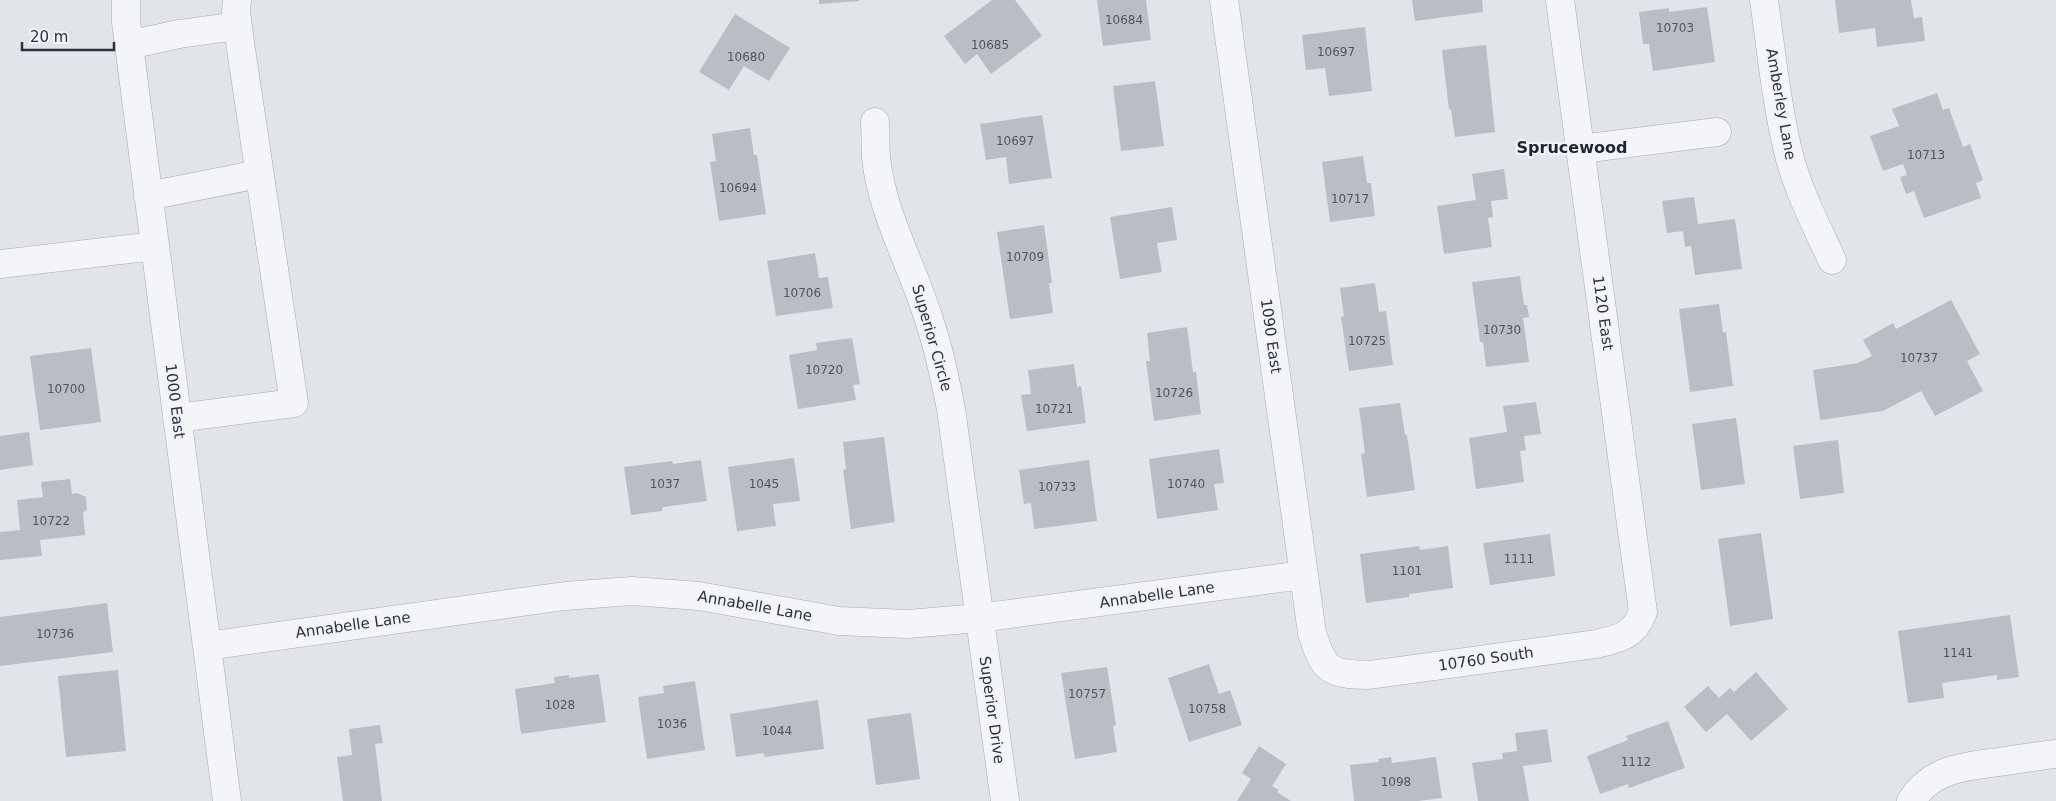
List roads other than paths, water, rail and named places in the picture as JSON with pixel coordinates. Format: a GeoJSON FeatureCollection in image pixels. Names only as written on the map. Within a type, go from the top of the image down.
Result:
{"type":"FeatureCollection","features":[{"type":"Feature","properties":{"kind":"street","name":"1000 East"},"geometry":{"type":"LineString","coordinates":[[126,0],[129,45],[148,196],[227,801]]}},
{"type":"Feature","properties":{"kind":"street","name":"1090 East"},"geometry":{"type":"LineString","coordinates":[[1224,0],[1312,633],[1318,652],[1329,668]]}},
{"type":"Feature","properties":{"kind":"street","name":"1120 East"},"geometry":{"type":"LineString","coordinates":[[1560,0],[1641,586],[1643,612],[1639,624]]}},
{"type":"Feature","properties":{"kind":"street","name":"Amberley Lane"},"geometry":{"type":"LineString","coordinates":[[1764,0],[1776,89],[1788,152],[1800,189],[1832,260]]}},
{"type":"Feature","properties":{"kind":"street"},"geometry":{"type":"LineString","coordinates":[[129,45],[180,34],[237,13],[259,174],[294,403],[178,418]]}},
{"type":"Feature","properties":{"kind":"street","name":"Superior Circle"},"geometry":{"type":"LineString","coordinates":[[875,122],[876,158],[885,196],[897,235],[929,320],[942,364],[979,618]]}},
{"type":"Feature","properties":{"kind":"street"},"geometry":{"type":"LineString","coordinates":[[1581,149],[1717,132]]}},
{"type":"Feature","properties":{"kind":"street"},"geometry":{"type":"LineString","coordinates":[[148,196],[259,174]]}},
{"type":"Feature","properties":{"kind":"street"},"geometry":{"type":"LineString","coordinates":[[0,264],[155,246]]}},
{"type":"Feature","properties":{"kind":"street","name":"Annabelle Lane"},"geometry":{"type":"LineString","coordinates":[[207,646],[565,596],[632,591],[699,596],[840,621],[908,624],[979,618],[1303,575]]}},
{"type":"Feature","properties":{"kind":"street","name":"Superior Drive"},"geometry":{"type":"LineString","coordinates":[[979,618],[1005,801]]}},
{"type":"Feature","properties":{"kind":"street","name":"10760 South"},"geometry":{"type":"LineString","coordinates":[[1329,668],[1347,674],[1390,673],[1596,644],[1628,634],[1639,624]]}},
{"type":"Feature","properties":{"kind":"street"},"geometry":{"type":"LineString","coordinates":[[1912,799],[1925,784],[1940,774],[1958,767],[2056,754]]}},
{"type":"Feature","properties":{"kind":"district","name":"Sprucewood"},"geometry":{"type":"Point","coordinates":[1572,147]}}]}
